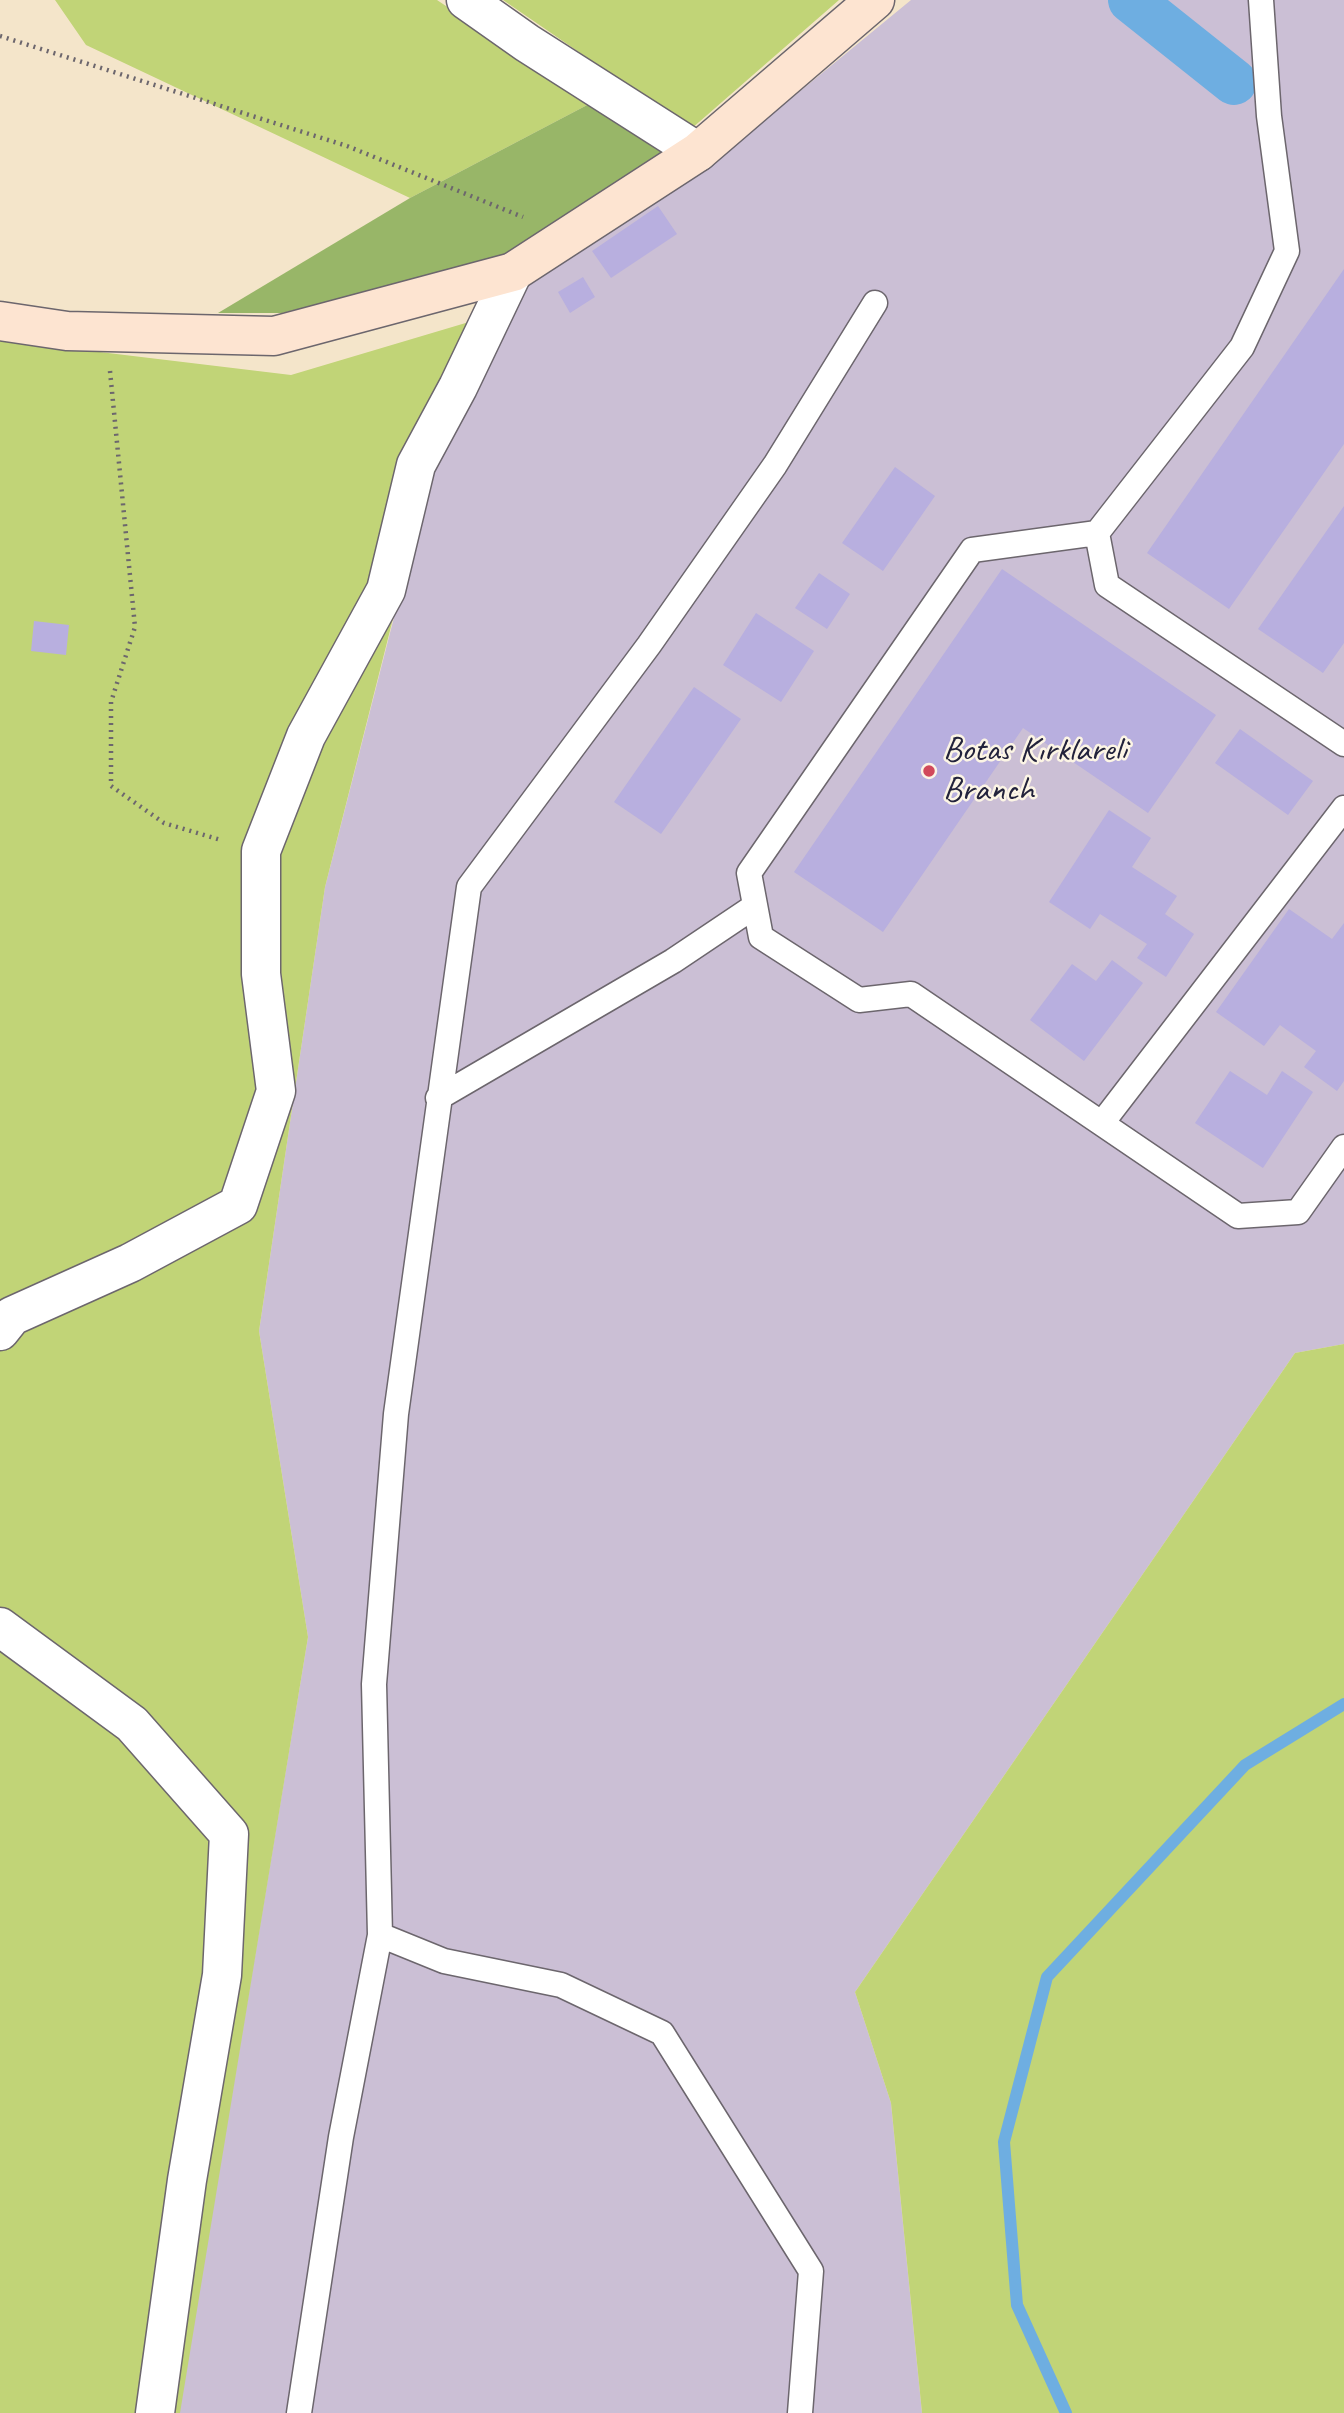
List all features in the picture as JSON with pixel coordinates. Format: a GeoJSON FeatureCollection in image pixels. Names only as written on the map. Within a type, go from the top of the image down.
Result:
{"type":"FeatureCollection","features":[{"type":"Feature","properties":{"kind":"street"},"geometry":{"type":"LineString","coordinates":[[466,0],[527,43],[698,152]]}},
{"type":"Feature","properties":{"kind":"street"},"geometry":{"type":"LineString","coordinates":[[0,321],[67,331],[274,336],[513,272],[698,152],[874,0]]}},
{"type":"Feature","properties":{"kind":"street"},"geometry":{"type":"LineString","coordinates":[[0,1331],[12,1316],[130,1263],[238,1205],[276,1091],[261,974],[261,851],[306,736],[386,590],[416,465],[458,387],[513,272]]}},
{"type":"Feature","properties":{"kind":"street"},"geometry":{"type":"LineString","coordinates":[[0,1627],[132,1724],[229,1834],[222,1975],[187,2180],[155,2413]]}},
{"type":"Feature","properties":{"kind":"lane"},"geometry":{"type":"LineString","coordinates":[[1261,0],[1269,116],[1287,251],[1242,346],[1097,533],[972,550],[749,873],[761,937],[859,1000],[911,994],[1238,1216],[1298,1212],[1344,1147]]}},
{"type":"Feature","properties":{"kind":"lane"},"geometry":{"type":"LineString","coordinates":[[299,2413],[341,2137],[380,1935],[374,1684],[396,1414],[469,887],[649,645],[767,476],[875,303]]}},
{"type":"Feature","properties":{"kind":"lane"},"geometry":{"type":"LineString","coordinates":[[1097,533],[1107,584],[1344,744]]}},
{"type":"Feature","properties":{"kind":"lane"},"geometry":{"type":"LineString","coordinates":[[1102,1123],[1344,808]]}},
{"type":"Feature","properties":{"kind":"lane"},"geometry":{"type":"LineString","coordinates":[[438,1098],[673,961],[755,905]]}},
{"type":"Feature","properties":{"kind":"lane"},"geometry":{"type":"LineString","coordinates":[[380,1935],[444,1961],[561,1985],[662,2033],[811,2271],[800,2413]]}},
{"type":"Feature","properties":{"kind":"path"},"geometry":{"type":"LineString","coordinates":[[0,36],[346,146],[569,236]]}},
{"type":"Feature","properties":{"kind":"path"},"geometry":{"type":"LineString","coordinates":[[106,332],[135,627],[111,702],[111,786],[164,823],[261,851]]}},
{"type":"Feature","properties":{"kind":"shaded area"},"geometry":{"type":"Polygon","coordinates":[[[911,0],[1344,0],[1344,1344],[1295,1353],[855,1992],[891,2103],[922,2413],[179,2413],[308,1637],[259,1331],[325,887],[434,461],[529,283],[737,143],[911,0]]]}},
{"type":"Feature","properties":{"kind":"green space"},"geometry":{"type":"Polygon","coordinates":[[[55,0],[437,0],[591,103],[410,198],[86,45],[55,0]]]}},
{"type":"Feature","properties":{"kind":"green space"},"geometry":{"type":"Polygon","coordinates":[[[503,0],[839,0],[691,129],[503,0]]]}},
{"type":"Feature","properties":{"kind":"green space"},"geometry":{"type":"Polygon","coordinates":[[[591,103],[665,155],[497,260],[282,313],[218,313],[410,198],[591,103]]]}},
{"type":"Feature","properties":{"kind":"green space"},"geometry":{"type":"Polygon","coordinates":[[[516,308],[433,461],[325,887],[259,1331],[308,1637],[180,2413],[0,2413],[0,340],[291,375],[516,308]]]}},
{"type":"Feature","properties":{"kind":"green space"},"geometry":{"type":"Polygon","coordinates":[[[1344,1344],[1344,2413],[922,2413],[891,2103],[855,1992],[1295,1353],[1344,1344]]]}},
{"type":"Feature","properties":{"kind":"building"},"geometry":{"type":"Polygon","coordinates":[[[658,206],[677,234],[611,278],[592,251],[658,206]]]}},
{"type":"Feature","properties":{"kind":"building"},"geometry":{"type":"Polygon","coordinates":[[[1344,269],[1344,444],[1229,609],[1147,553],[1344,269]]]}},
{"type":"Feature","properties":{"kind":"building"},"geometry":{"type":"Polygon","coordinates":[[[583,277],[595,297],[570,313],[558,292],[583,277]]]}},
{"type":"Feature","properties":{"kind":"building"},"geometry":{"type":"Polygon","coordinates":[[[895,467],[935,496],[883,571],[842,543],[895,467]]]}},
{"type":"Feature","properties":{"kind":"building"},"geometry":{"type":"Polygon","coordinates":[[[1344,506],[1344,643],[1323,673],[1258,629],[1344,506]]]}},
{"type":"Feature","properties":{"kind":"building","name":"Botas Kırklareli Branch"},"geometry":{"type":"Polygon","coordinates":[[[1002,569],[1216,715],[1148,813],[1023,728],[883,932],[794,872],[1002,569]]]}},
{"type":"Feature","properties":{"kind":"building"},"geometry":{"type":"Polygon","coordinates":[[[819,573],[850,594],[827,629],[795,608],[819,573]]]}},
{"type":"Feature","properties":{"kind":"building"},"geometry":{"type":"Polygon","coordinates":[[[756,613],[814,651],[781,702],[723,665],[756,613]]]}},
{"type":"Feature","properties":{"kind":"building"},"geometry":{"type":"Polygon","coordinates":[[[34,621],[69,625],[66,655],[31,651],[34,621]]]}},
{"type":"Feature","properties":{"kind":"building"},"geometry":{"type":"Polygon","coordinates":[[[694,687],[741,719],[661,834],[614,802],[694,687]]]}},
{"type":"Feature","properties":{"kind":"building"},"geometry":{"type":"Polygon","coordinates":[[[1240,729],[1313,781],[1288,815],[1215,763],[1240,729]]]}},
{"type":"Feature","properties":{"kind":"building"},"geometry":{"type":"Polygon","coordinates":[[[1109,810],[1151,838],[1132,867],[1177,896],[1165,914],[1194,934],[1166,977],[1137,958],[1147,944],[1100,914],[1090,929],[1049,902],[1109,810]]]}},
{"type":"Feature","properties":{"kind":"building"},"geometry":{"type":"Polygon","coordinates":[[[1289,909],[1332,939],[1344,923],[1344,1081],[1337,1091],[1304,1067],[1316,1051],[1280,1025],[1264,1046],[1216,1012],[1289,909]]]}},
{"type":"Feature","properties":{"kind":"building"},"geometry":{"type":"Polygon","coordinates":[[[1112,960],[1143,983],[1084,1061],[1030,1020],[1072,964],[1096,981],[1112,960]]]}},
{"type":"Feature","properties":{"kind":"building"},"geometry":{"type":"Polygon","coordinates":[[[1230,1071],[1267,1095],[1282,1071],[1313,1092],[1263,1168],[1195,1123],[1230,1071]]]}},
{"type":"Feature","properties":{"kind":"waterway"},"geometry":{"type":"LineString","coordinates":[[1131,0],[1234,82]]}},
{"type":"Feature","properties":{"kind":"waterway"},"geometry":{"type":"LineString","coordinates":[[1066,2413],[1017,2305],[1004,2142],[1047,1977],[1245,1765],[1344,1704]]}},
{"type":"Feature","properties":{"kind":"place","name":"Botas Kırklareli Branch"},"geometry":{"type":"Point","coordinates":[929,771]}}]}
